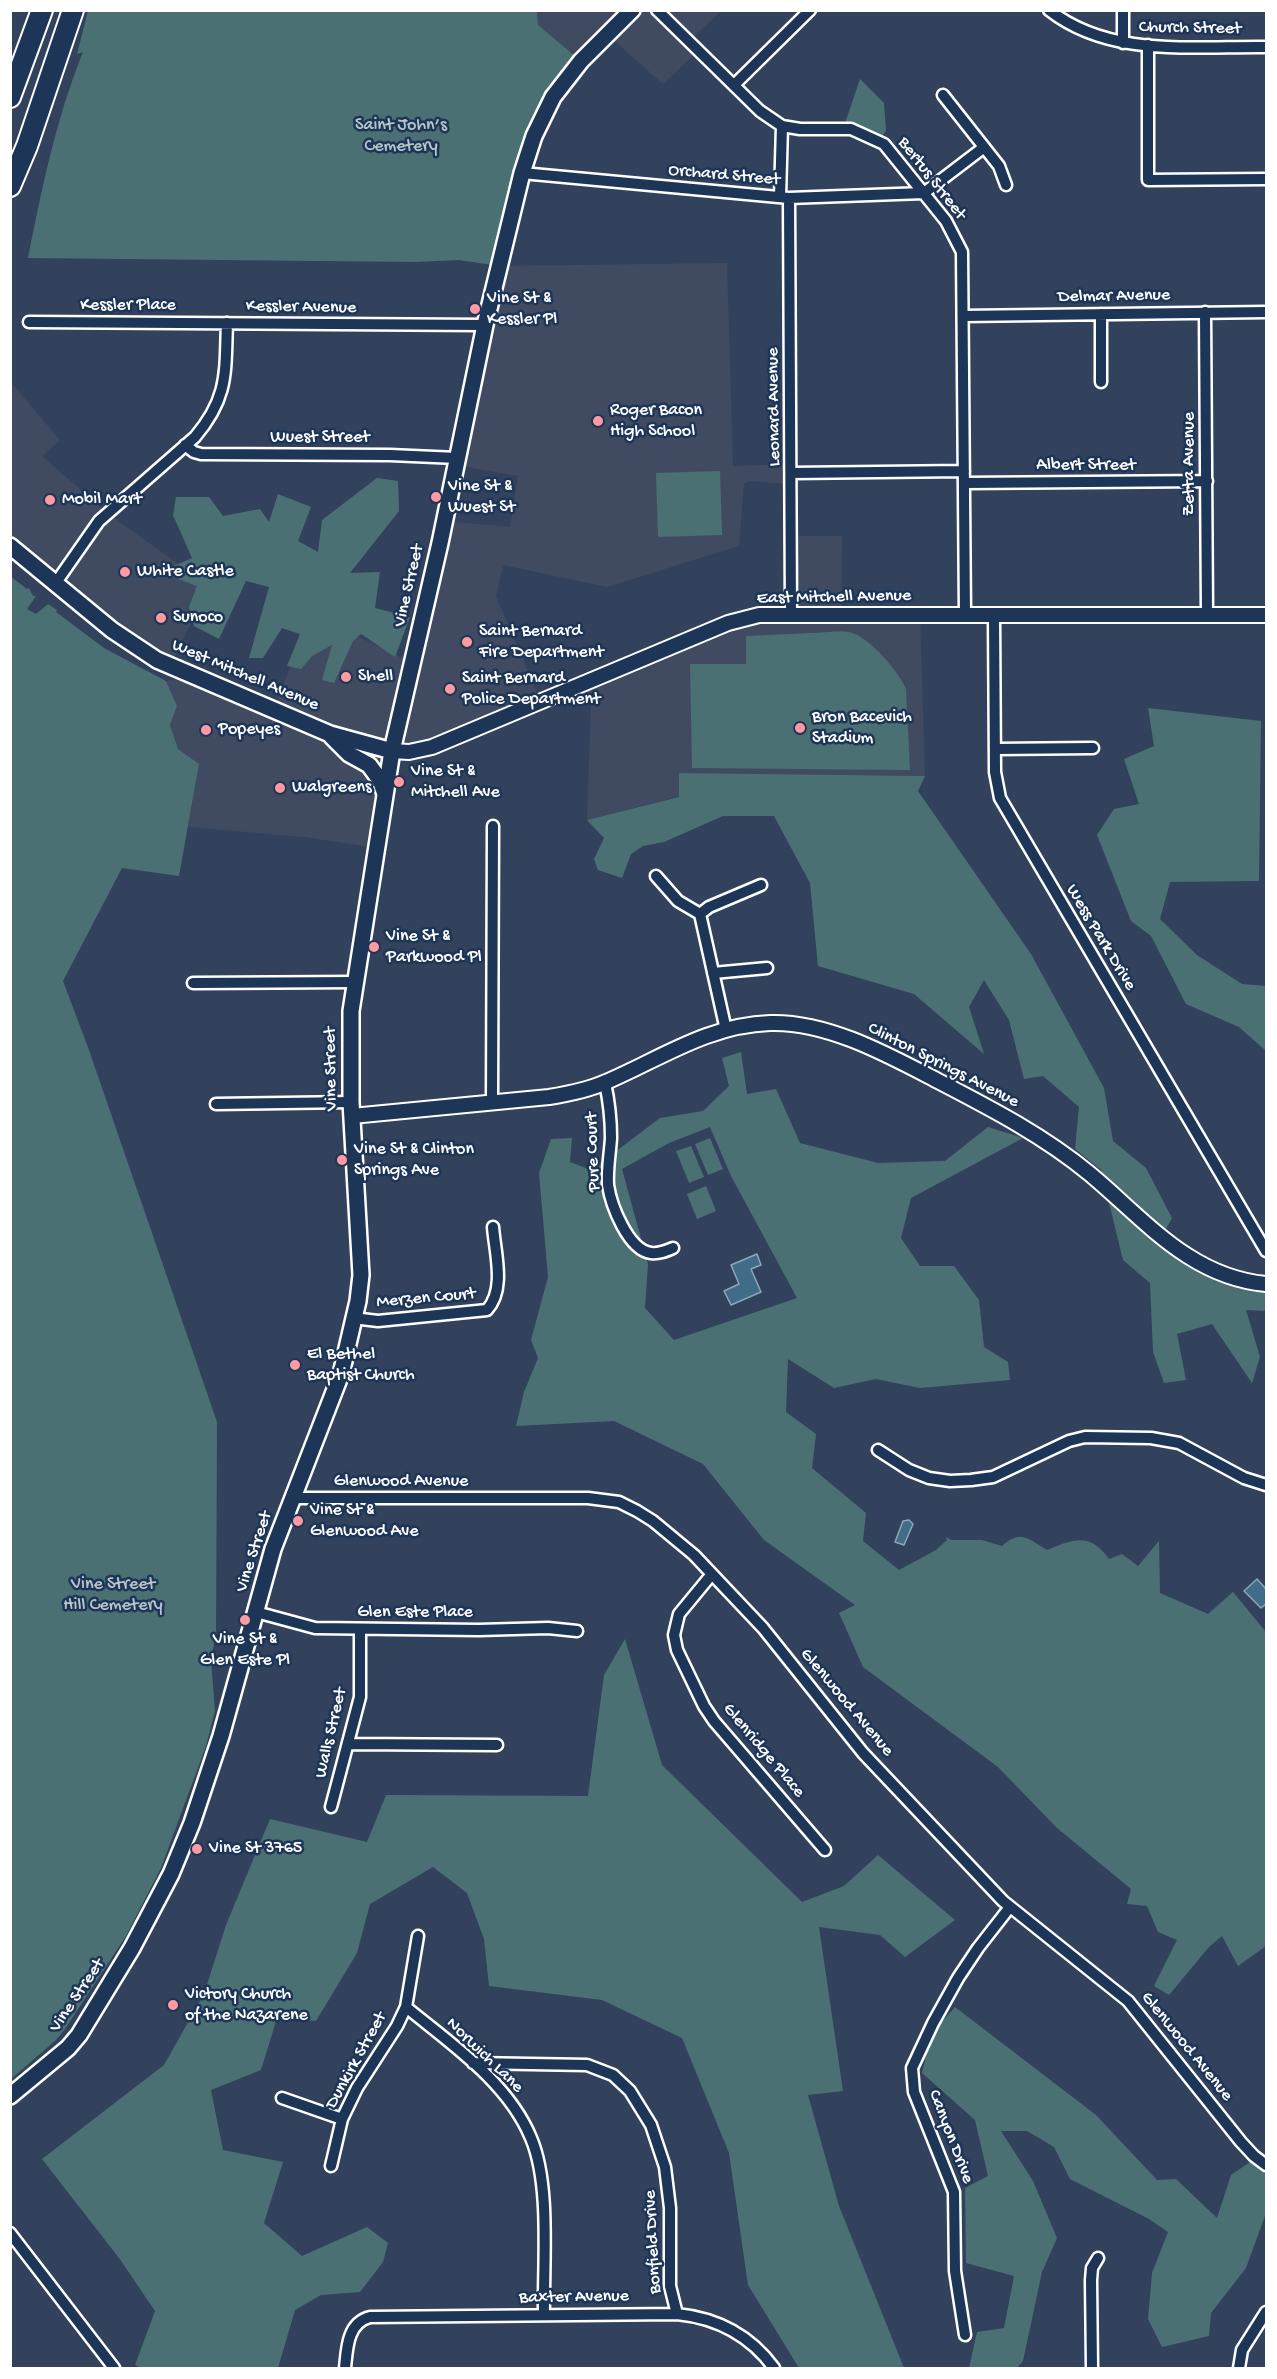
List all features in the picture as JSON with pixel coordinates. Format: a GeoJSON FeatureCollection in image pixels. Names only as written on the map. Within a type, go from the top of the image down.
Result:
{"type":"FeatureCollection","features":[{"type":"Feature","properties":{"kind":"highway"},"geometry":{"type":"LineString","coordinates":[[10,97],[42,10]]}},
{"type":"Feature","properties":{"kind":"highway"},"geometry":{"type":"LineString","coordinates":[[10,186],[27,146],[73,10]]}},
{"type":"Feature","properties":{"kind":"main road","name":"Vine Street"},"geometry":{"type":"LineString","coordinates":[[10,2096],[68,2048],[79,2035],[162,1894],[192,1823],[221,1736],[273,1549],[341,1374],[358,1301],[361,1275],[352,1109],[351,1011],[392,752],[440,543],[485,325],[522,173],[534,136],[553,97],[581,62],[632,10]]}},
{"type":"Feature","properties":{"kind":"main road","name":"West Mitchell Avenue"},"geometry":{"type":"LineString","coordinates":[[10,546],[122,637],[157,660],[330,734],[392,752]]}},
{"type":"Feature","properties":{"kind":"main road"},"geometry":{"type":"LineString","coordinates":[[330,734],[349,754],[369,765],[380,780],[385,794]]}},
{"type":"Feature","properties":{"kind":"street","name":"Bertus Street"},"geometry":{"type":"LineString","coordinates":[[657,10],[760,111],[782,126],[800,129],[851,129],[884,144],[946,221],[962,252],[965,616]]}},
{"type":"Feature","properties":{"kind":"street"},"geometry":{"type":"LineString","coordinates":[[734,85],[810,10]]}},
{"type":"Feature","properties":{"kind":"street","name":"Church Street"},"geometry":{"type":"LineString","coordinates":[[1049,10],[1074,27],[1123,43],[1266,47]]}},
{"type":"Feature","properties":{"kind":"street"},"geometry":{"type":"LineString","coordinates":[[1123,10],[1123,43]]}},
{"type":"Feature","properties":{"kind":"street"},"geometry":{"type":"LineString","coordinates":[[1149,45],[1148,180],[1266,178]]}},
{"type":"Feature","properties":{"kind":"street"},"geometry":{"type":"LineString","coordinates":[[943,95],[999,166],[1006,185]]}},
{"type":"Feature","properties":{"kind":"street","name":"Leonard Avenue"},"geometry":{"type":"LineString","coordinates":[[782,126],[792,473],[791,614]]}},
{"type":"Feature","properties":{"kind":"street"},"geometry":{"type":"LineString","coordinates":[[924,193],[983,148]]}},
{"type":"Feature","properties":{"kind":"street","name":"Orchard Street"},"geometry":{"type":"LineString","coordinates":[[522,173],[784,198],[924,193]]}},
{"type":"Feature","properties":{"kind":"street","name":"Zetta Avenue"},"geometry":{"type":"LineString","coordinates":[[1205,312],[1207,615]]}},
{"type":"Feature","properties":{"kind":"street","name":"Delmar Avenue"},"geometry":{"type":"LineString","coordinates":[[963,316],[1266,312]]}},
{"type":"Feature","properties":{"kind":"street"},"geometry":{"type":"LineString","coordinates":[[1101,314],[1101,382]]}},
{"type":"Feature","properties":{"kind":"street","name":"Kessler Place"},"geometry":{"type":"LineString","coordinates":[[29,322],[227,323]]}},
{"type":"Feature","properties":{"kind":"street","name":"Kessler Avenue"},"geometry":{"type":"LineString","coordinates":[[55,584],[99,521],[185,445],[206,423],[222,392],[225,379],[227,323],[485,325]]}},
{"type":"Feature","properties":{"kind":"street","name":"Wuest Street"},"geometry":{"type":"LineString","coordinates":[[185,445],[201,454],[390,455],[457,458]]}},
{"type":"Feature","properties":{"kind":"street"},"geometry":{"type":"LineString","coordinates":[[792,473],[964,471]]}},
{"type":"Feature","properties":{"kind":"street","name":"Albert Street"},"geometry":{"type":"LineString","coordinates":[[965,483],[1207,481]]}},
{"type":"Feature","properties":{"kind":"street","name":"East Mitchell Avenue"},"geometry":{"type":"LineString","coordinates":[[392,752],[409,752],[432,747],[728,623],[759,615],[1266,615]]}},
{"type":"Feature","properties":{"kind":"street","name":"Wess Park Drive"},"geometry":{"type":"LineString","coordinates":[[994,616],[997,785],[1006,811],[1266,1251]]}},
{"type":"Feature","properties":{"kind":"street"},"geometry":{"type":"LineString","coordinates":[[996,749],[1093,748]]}},
{"type":"Feature","properties":{"kind":"street"},"geometry":{"type":"LineString","coordinates":[[492,1103],[493,826]]}},
{"type":"Feature","properties":{"kind":"street"},"geometry":{"type":"LineString","coordinates":[[656,876],[678,902],[700,914],[726,1030]]}},
{"type":"Feature","properties":{"kind":"street"},"geometry":{"type":"LineString","coordinates":[[700,914],[710,907],[761,885]]}},
{"type":"Feature","properties":{"kind":"street"},"geometry":{"type":"LineString","coordinates":[[713,973],[767,968]]}},
{"type":"Feature","properties":{"kind":"street"},"geometry":{"type":"LineString","coordinates":[[194,983],[355,982]]}},
{"type":"Feature","properties":{"kind":"street","name":"Clinton Springs Avenue"},"geometry":{"type":"LineString","coordinates":[[352,1109],[492,1103],[549,1097],[604,1083],[674,1048],[726,1030],[770,1023],[823,1030],[891,1057],[1034,1133],[1089,1174],[1161,1238],[1205,1268],[1248,1282],[1266,1284]]}},
{"type":"Feature","properties":{"kind":"street","name":"Pure Court"},"geometry":{"type":"LineString","coordinates":[[604,1083],[609,1097],[610,1122],[608,1184],[615,1210],[628,1234],[639,1247],[649,1253],[661,1253],[673,1248]]}},
{"type":"Feature","properties":{"kind":"street"},"geometry":{"type":"LineString","coordinates":[[216,1104],[352,1109]]}},
{"type":"Feature","properties":{"kind":"street","name":"Merzen Court"},"geometry":{"type":"LineString","coordinates":[[353,1317],[378,1321],[487,1310],[498,1290],[493,1227]]}},
{"type":"Feature","properties":{"kind":"street"},"geometry":{"type":"LineString","coordinates":[[878,1450],[909,1470],[929,1478],[950,1481],[993,1476],[1069,1441],[1085,1437],[1151,1438],[1179,1443],[1244,1478],[1266,1485]]}},
{"type":"Feature","properties":{"kind":"street","name":"Glenwood Avenue"},"geometry":{"type":"LineString","coordinates":[[294,1498],[588,1498],[619,1502],[654,1521],[694,1554],[763,1628],[864,1753],[1010,1907],[1128,2001],[1241,2142],[1266,2165]]}},
{"type":"Feature","properties":{"kind":"street","name":"Glenridge Place"},"geometry":{"type":"LineString","coordinates":[[712,1574],[679,1614],[674,1635],[677,1650],[704,1706],[714,1721],[825,1850]]}},
{"type":"Feature","properties":{"kind":"street","name":"Glen Este Place"},"geometry":{"type":"LineString","coordinates":[[256,1612],[315,1628],[360,1630],[548,1628],[577,1631]]}},
{"type":"Feature","properties":{"kind":"street","name":"Walls Street"},"geometry":{"type":"LineString","coordinates":[[331,1807],[360,1697],[360,1630]]}},
{"type":"Feature","properties":{"kind":"street"},"geometry":{"type":"LineString","coordinates":[[349,1744],[497,1745]]}},
{"type":"Feature","properties":{"kind":"street","name":"Canyon Drive"},"geometry":{"type":"LineString","coordinates":[[966,2335],[955,2271],[954,2193],[914,2092],[912,2068],[958,1978],[1010,1907]]}},
{"type":"Feature","properties":{"kind":"street","name":"Dunkirk Street"},"geometry":{"type":"LineString","coordinates":[[331,2166],[342,2119],[357,2088],[397,2026],[406,2007],[418,1936]]}},
{"type":"Feature","properties":{"kind":"street","name":"Norwich Lane"},"geometry":{"type":"LineString","coordinates":[[406,2007],[472,2063],[514,2107],[536,2150],[543,2193],[544,2315]]}},
{"type":"Feature","properties":{"kind":"street","name":"Bonfield Drive"},"geometry":{"type":"LineString","coordinates":[[472,2063],[587,2065],[607,2072],[624,2084],[651,2125],[665,2168],[670,2208],[670,2286],[676,2314]]}},
{"type":"Feature","properties":{"kind":"street"},"geometry":{"type":"LineString","coordinates":[[282,2098],[342,2119]]}},
{"type":"Feature","properties":{"kind":"street"},"geometry":{"type":"LineString","coordinates":[[10,2233],[114,2368]]}},
{"type":"Feature","properties":{"kind":"street"},"geometry":{"type":"LineString","coordinates":[[1092,2368],[1091,2280],[1092,2268],[1098,2258]]}},
{"type":"Feature","properties":{"kind":"street"},"geometry":{"type":"LineString","coordinates":[[1239,2368],[1242,2349],[1266,2312]]}},
{"type":"Feature","properties":{"kind":"street","name":"Baxter Avenue"},"geometry":{"type":"LineString","coordinates":[[345,2368],[348,2339],[352,2330],[363,2319],[370,2317],[676,2314],[696,2316],[721,2325],[748,2341],[772,2366]]}},
{"type":"Feature","properties":{"kind":"shaded area"},"geometry":{"type":"Polygon","coordinates":[[[537,11],[721,11],[689,41],[698,51],[663,84],[608,35],[581,61],[538,25],[537,11]]]}},
{"type":"Feature","properties":{"kind":"shaded area"},"geometry":{"type":"Polygon","coordinates":[[[727,263],[733,466],[792,464],[792,484],[749,481],[744,484],[739,546],[607,587],[503,565],[496,596],[541,702],[463,735],[392,752],[376,848],[305,837],[188,827],[199,764],[178,749],[170,725],[177,706],[166,681],[193,675],[273,710],[301,640],[355,635],[411,662],[445,521],[510,527],[518,476],[456,465],[499,266],[727,263]]]}},
{"type":"Feature","properties":{"kind":"shaded area"},"geometry":{"type":"Polygon","coordinates":[[[10,381],[60,440],[42,456],[107,513],[209,586],[170,666],[11,546],[10,381]]]}},
{"type":"Feature","properties":{"kind":"shaded area"},"geometry":{"type":"Polygon","coordinates":[[[791,536],[842,536],[841,614],[920,616],[925,776],[680,773],[680,796],[587,820],[591,704],[583,684],[728,623],[791,614],[791,536]]]}},
{"type":"Feature","properties":{"kind":"shaded area"},"geometry":{"type":"Polygon","coordinates":[[[757,1254],[761,1265],[751,1269],[761,1292],[731,1305],[724,1291],[739,1284],[731,1265],[757,1254]]]}},
{"type":"Feature","properties":{"kind":"shaded area"},"geometry":{"type":"Polygon","coordinates":[[[909,1520],[913,1524],[904,1545],[895,1542],[903,1521],[909,1520]]]}},
{"type":"Feature","properties":{"kind":"shaded area"},"geometry":{"type":"Polygon","coordinates":[[[1257,1579],[1266,1589],[1266,1604],[1261,1608],[1244,1591],[1257,1579]]]}},
{"type":"Feature","properties":{"kind":"green space","name":"Saint John’s Cemetery"},"geometry":{"type":"Polygon","coordinates":[[[88,11],[537,11],[538,25],[581,61],[553,97],[499,266],[459,260],[416,262],[28,258],[57,128],[83,52],[77,54],[88,11]]]}},
{"type":"Feature","properties":{"kind":"green space"},"geometry":{"type":"Polygon","coordinates":[[[860,79],[884,103],[886,131],[879,140],[843,129],[860,79]]]}},
{"type":"Feature","properties":{"kind":"green space"},"geometry":{"type":"Polygon","coordinates":[[[720,471],[722,535],[658,537],[656,473],[720,471]]]}},
{"type":"Feature","properties":{"kind":"green space"},"geometry":{"type":"Polygon","coordinates":[[[377,478],[398,481],[399,511],[350,573],[380,572],[375,608],[410,617],[395,657],[361,634],[353,641],[334,683],[322,680],[332,645],[312,656],[301,669],[287,666],[300,634],[282,628],[263,658],[249,658],[269,587],[246,581],[219,639],[194,626],[189,607],[197,586],[160,572],[192,558],[173,515],[176,497],[209,497],[223,516],[260,509],[269,522],[278,494],[311,507],[298,541],[318,552],[322,520],[377,478]]]}},
{"type":"Feature","properties":{"kind":"green space","name":"Vine Street Hill Cemetery"},"geometry":{"type":"Polygon","coordinates":[[[10,576],[27,589],[29,588],[33,596],[36,596],[27,609],[36,614],[48,604],[104,648],[166,681],[177,706],[170,725],[178,749],[199,764],[179,876],[122,868],[63,981],[217,1422],[216,1632],[211,1660],[215,1711],[206,1746],[161,1868],[126,1936],[65,2029],[56,2040],[11,2079],[10,576]]]}},
{"type":"Feature","properties":{"kind":"green space","name":"Bron Bacevich Stadium"},"geometry":{"type":"Polygon","coordinates":[[[840,631],[855,634],[877,650],[906,689],[910,770],[692,768],[690,664],[746,664],[746,636],[840,631]]]}},
{"type":"Feature","properties":{"kind":"green space"},"geometry":{"type":"Polygon","coordinates":[[[1148,708],[1261,721],[1259,881],[1170,882],[1160,919],[1197,955],[1242,984],[1266,986],[1266,1051],[1239,1027],[1186,1004],[1151,936],[1131,921],[1097,835],[1114,809],[1139,804],[1124,759],[1154,746],[1148,708]]]}},
{"type":"Feature","properties":{"kind":"green space"},"geometry":{"type":"Polygon","coordinates":[[[679,773],[925,776],[918,791],[1031,954],[1104,1088],[1113,1141],[1146,1168],[1172,1218],[1161,1238],[1186,1256],[1266,1284],[1266,1311],[1246,1310],[1260,1357],[1252,1383],[1212,1324],[1177,1334],[1186,1380],[1164,1383],[1153,1352],[1150,1283],[1123,1260],[1101,1170],[1075,1149],[1079,1107],[1043,1076],[1024,1079],[1009,1020],[984,980],[969,1007],[984,1054],[914,994],[818,966],[810,883],[774,816],[723,816],[664,842],[643,846],[631,854],[622,878],[598,870],[594,859],[604,838],[587,820],[679,797],[679,773]]]}},
{"type":"Feature","properties":{"kind":"green space"},"geometry":{"type":"Polygon","coordinates":[[[741,1052],[747,1094],[776,1089],[800,1143],[878,1163],[945,1161],[988,1127],[1023,1138],[911,1198],[901,1238],[920,1266],[954,1266],[979,1300],[984,1347],[1008,1362],[1010,1380],[920,1388],[876,1379],[834,1388],[788,1359],[786,1412],[816,1434],[812,1468],[866,1513],[863,1541],[899,1570],[936,1550],[947,1540],[946,1537],[951,1540],[982,1540],[1002,1546],[1019,1537],[1035,1542],[1047,1550],[1073,1541],[1088,1541],[1102,1550],[1109,1559],[1122,1554],[1138,1566],[1159,1541],[1160,1593],[1208,1614],[1233,1592],[1266,1632],[1266,1946],[1238,1966],[1222,1936],[1209,1947],[1169,1995],[1154,1986],[1177,1940],[1158,1932],[1147,1906],[1127,1904],[1131,1889],[1057,1828],[998,1767],[863,1667],[839,1613],[855,1605],[764,1540],[703,1464],[614,1421],[516,1426],[524,1392],[538,1358],[531,1340],[548,1277],[539,1173],[551,1139],[572,1138],[570,1162],[591,1170],[660,1118],[703,1111],[729,1086],[722,1058],[741,1052]],[[710,1127],[669,1143],[622,1169],[648,1264],[645,1308],[674,1340],[797,1298],[731,1176],[710,1127]]]}},
{"type":"Feature","properties":{"kind":"green space"},"geometry":{"type":"Polygon","coordinates":[[[710,1138],[723,1169],[708,1175],[695,1144],[710,1138]]]}},
{"type":"Feature","properties":{"kind":"green space"},"geometry":{"type":"Polygon","coordinates":[[[691,1146],[704,1177],[689,1183],[676,1151],[691,1146]]]}},
{"type":"Feature","properties":{"kind":"green space"},"geometry":{"type":"Polygon","coordinates":[[[706,1186],[716,1211],[697,1219],[687,1194],[706,1186]]]}},
{"type":"Feature","properties":{"kind":"green space"},"geometry":{"type":"Polygon","coordinates":[[[625,1639],[662,1765],[802,1902],[844,1886],[878,1855],[955,1920],[905,1957],[880,1935],[819,1927],[843,2091],[808,2095],[839,2206],[904,2368],[799,2368],[748,2285],[729,2153],[682,2038],[602,2000],[489,1986],[484,1939],[467,1893],[433,1867],[370,1904],[357,1953],[316,2021],[277,2018],[261,2070],[211,2090],[223,2150],[283,2162],[264,2223],[302,2256],[367,2227],[388,2243],[383,2262],[360,2292],[321,2295],[295,2310],[278,2368],[141,2368],[135,2365],[155,2311],[119,2258],[42,2159],[164,2065],[204,1994],[226,1925],[270,1819],[367,1842],[386,1795],[588,1796],[604,1675],[625,1639]]]}},
{"type":"Feature","properties":{"kind":"green space"},"geometry":{"type":"Polygon","coordinates":[[[955,2007],[1096,2115],[1157,2180],[1176,2179],[1217,2218],[1231,2175],[1250,2162],[1266,2172],[1266,2213],[1246,2268],[1211,2313],[1209,2336],[1162,2347],[1148,2319],[1152,2273],[1168,2232],[1149,2219],[1070,2179],[1054,2147],[1027,2131],[1001,2131],[1033,2181],[1057,2238],[1042,2272],[1023,2361],[1017,2368],[969,2368],[977,2332],[1004,2328],[1014,2276],[966,2263],[965,2188],[988,2176],[975,2120],[922,2073],[931,2034],[955,2007]]]}},
{"type":"Feature","properties":{"kind":"place","name":"Vine St & Kessler Pl"},"geometry":{"type":"Point","coordinates":[475,309]}},
{"type":"Feature","properties":{"kind":"place","name":"Roger Bacon High School"},"geometry":{"type":"Point","coordinates":[598,421]}},
{"type":"Feature","properties":{"kind":"place","name":"Vine St & Wuest St"},"geometry":{"type":"Point","coordinates":[436,497]}},
{"type":"Feature","properties":{"kind":"place","name":"Mobil Mart"},"geometry":{"type":"Point","coordinates":[50,500]}},
{"type":"Feature","properties":{"kind":"place","name":"White Castle"},"geometry":{"type":"Point","coordinates":[125,572]}},
{"type":"Feature","properties":{"kind":"place","name":"Sunoco"},"geometry":{"type":"Point","coordinates":[161,618]}},
{"type":"Feature","properties":{"kind":"place","name":"Saint Bernard Fire Department"},"geometry":{"type":"Point","coordinates":[467,642]}},
{"type":"Feature","properties":{"kind":"place","name":"Shell"},"geometry":{"type":"Point","coordinates":[346,677]}},
{"type":"Feature","properties":{"kind":"place","name":"Saint Bernard Police Department"},"geometry":{"type":"Point","coordinates":[450,689]}},
{"type":"Feature","properties":{"kind":"place","name":"Bron Bacevich Stadium"},"geometry":{"type":"Point","coordinates":[800,728]}},
{"type":"Feature","properties":{"kind":"place","name":"Popeyes"},"geometry":{"type":"Point","coordinates":[206,730]}},
{"type":"Feature","properties":{"kind":"place","name":"Vine St & Mitchell Ave"},"geometry":{"type":"Point","coordinates":[399,782]}},
{"type":"Feature","properties":{"kind":"place","name":"Walgreens"},"geometry":{"type":"Point","coordinates":[280,788]}},
{"type":"Feature","properties":{"kind":"place","name":"Vine St & Parkwood Pl"},"geometry":{"type":"Point","coordinates":[374,947]}},
{"type":"Feature","properties":{"kind":"place","name":"Vine St & Clinton Springs Ave"},"geometry":{"type":"Point","coordinates":[342,1160]}},
{"type":"Feature","properties":{"kind":"place","name":"El Bethel Baptist Church"},"geometry":{"type":"Point","coordinates":[295,1365]}},
{"type":"Feature","properties":{"kind":"place","name":"Vine St & Glenwood Ave"},"geometry":{"type":"Point","coordinates":[298,1521]}},
{"type":"Feature","properties":{"kind":"place","name":"Vine St & Glen Este Pl"},"geometry":{"type":"Point","coordinates":[245,1620]}},
{"type":"Feature","properties":{"kind":"place","name":"Vine St 3765"},"geometry":{"type":"Point","coordinates":[197,1849]}},
{"type":"Feature","properties":{"kind":"place","name":"Victory Church of the Nazarene"},"geometry":{"type":"Point","coordinates":[173,2005]}}]}
